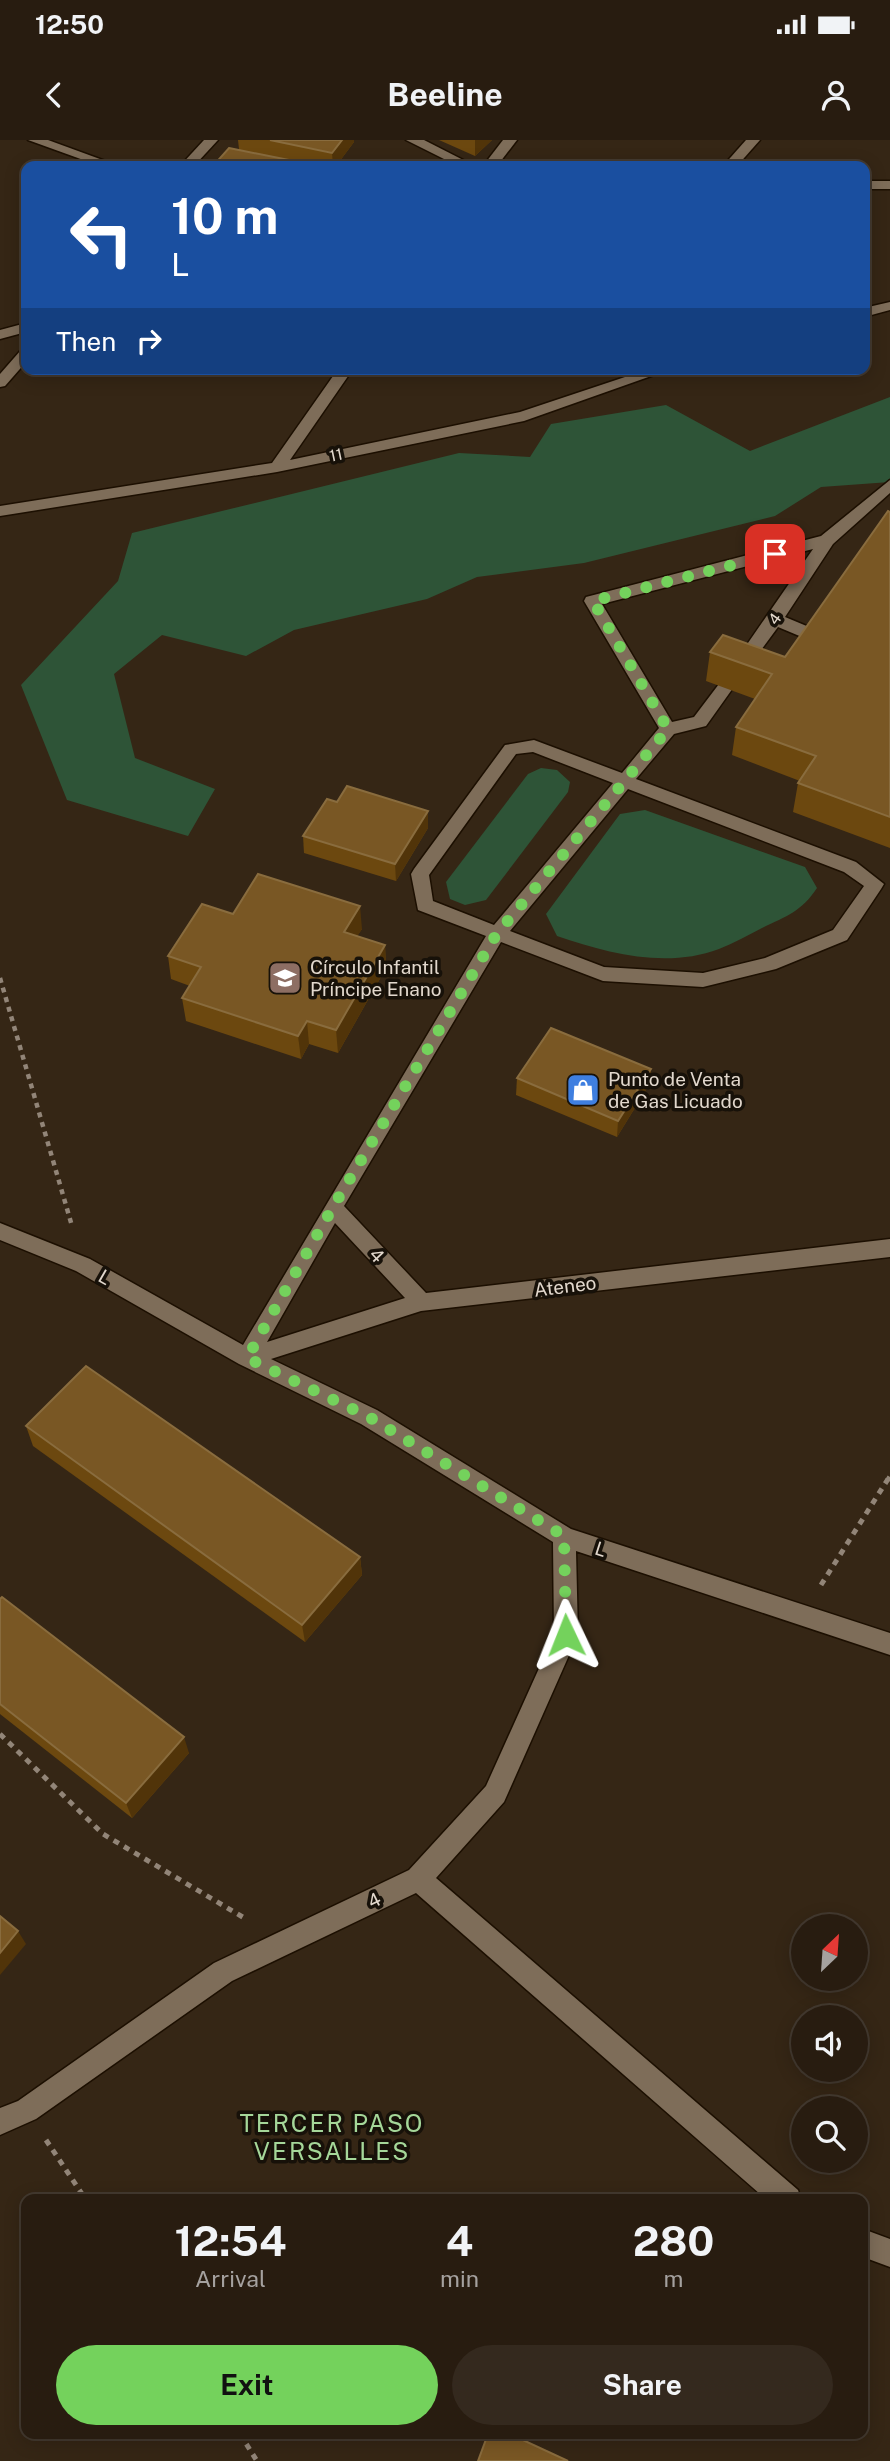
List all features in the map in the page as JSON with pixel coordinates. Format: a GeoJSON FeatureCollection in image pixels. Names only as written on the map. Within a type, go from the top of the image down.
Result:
{"type":"FeatureCollection","features":[{"type":"Feature","properties":{"kind":"street"},"geometry":{"type":"LineString","coordinates":[[35,140],[97,161]]}},
{"type":"Feature","properties":{"kind":"street"},"geometry":{"type":"LineString","coordinates":[[192,161],[211,140]]}},
{"type":"Feature","properties":{"kind":"street"},"geometry":{"type":"LineString","coordinates":[[414,140],[458,161]]}},
{"type":"Feature","properties":{"kind":"street"},"geometry":{"type":"LineString","coordinates":[[494,161],[510,140]]}},
{"type":"Feature","properties":{"kind":"street"},"geometry":{"type":"LineString","coordinates":[[735,161],[754,140]]}},
{"type":"Feature","properties":{"kind":"street"},"geometry":{"type":"LineString","coordinates":[[870,185],[890,185]]}},
{"type":"Feature","properties":{"kind":"street"},"geometry":{"type":"LineString","coordinates":[[870,311],[890,306]]}},
{"type":"Feature","properties":{"kind":"street"},"geometry":{"type":"LineString","coordinates":[[0,335],[21,329]]}},
{"type":"Feature","properties":{"kind":"street"},"geometry":{"type":"LineString","coordinates":[[0,383],[21,359]]}},
{"type":"Feature","properties":{"kind":"street"},"geometry":{"type":"LineString","coordinates":[[277,467],[342,375]]}},
{"type":"Feature","properties":{"kind":"street","name":"11"},"geometry":{"type":"LineString","coordinates":[[0,511],[277,467],[524,416],[646,375]]}},
{"type":"Feature","properties":{"kind":"street"},"geometry":{"type":"LineString","coordinates":[[668,729],[593,601],[827,540],[887,492]]}},
{"type":"Feature","properties":{"kind":"street","name":"4"},"geometry":{"type":"LineString","coordinates":[[737,670],[775,619],[827,540]]}},
{"type":"Feature","properties":{"kind":"street"},"geometry":{"type":"LineString","coordinates":[[775,619],[815,636]]}},
{"type":"Feature","properties":{"kind":"street"},"geometry":{"type":"LineString","coordinates":[[247,1358],[333,1207],[496,935],[668,729],[700,722],[725,688]]}},
{"type":"Feature","properties":{"kind":"street"},"geometry":{"type":"LineString","coordinates":[[534,746],[623,783],[850,867],[875,884],[841,935],[769,964],[703,980],[603,974],[496,935],[424,905],[420,874],[511,749],[534,746]]}},
{"type":"Feature","properties":{"kind":"street","name":"4"},"geometry":{"type":"LineString","coordinates":[[333,1207],[421,1302]]}},
{"type":"Feature","properties":{"kind":"street","name":"L"},"geometry":{"type":"LineString","coordinates":[[0,1231],[83,1265],[247,1358],[369,1417],[564,1536],[890,1644]]}},
{"type":"Feature","properties":{"kind":"street","name":"Ateneo"},"geometry":{"type":"LineString","coordinates":[[247,1358],[421,1302],[890,1248]]}},
{"type":"Feature","properties":{"kind":"street","name":"4"},"geometry":{"type":"LineString","coordinates":[[0,2122],[27,2110],[223,1972],[418,1879],[495,1794],[566,1635],[564,1536]]}},
{"type":"Feature","properties":{"kind":"street"},"geometry":{"type":"LineString","coordinates":[[418,1879],[605,2038],[781,2194]]}},
{"type":"Feature","properties":{"kind":"street"},"geometry":{"type":"LineString","coordinates":[[868,2246],[890,2253]]}},
{"type":"Feature","properties":{"kind":"path"},"geometry":{"type":"LineString","coordinates":[[0,978],[83,1265]]}},
{"type":"Feature","properties":{"kind":"path"},"geometry":{"type":"LineString","coordinates":[[802,1615],[890,1476]]}},
{"type":"Feature","properties":{"kind":"path"},"geometry":{"type":"LineString","coordinates":[[0,1734],[103,1834],[286,1943]]}},
{"type":"Feature","properties":{"kind":"path"},"geometry":{"type":"LineString","coordinates":[[27,2110],[82,2194]]}},
{"type":"Feature","properties":{"kind":"path"},"geometry":{"type":"LineString","coordinates":[[243,2439],[257,2461]]}},
{"type":"Feature","properties":{"kind":"green space"},"geometry":{"type":"Polygon","coordinates":[[[890,397],[890,482],[821,487],[775,516],[584,563],[477,577],[427,599],[294,630],[246,656],[162,635],[114,674],[135,758],[215,789],[188,836],[67,800],[21,685],[118,581],[132,533],[459,453],[530,457],[551,424],[666,405],[750,451],[890,397]]]}},
{"type":"Feature","properties":{"kind":"green space"},"geometry":{"type":"Polygon","coordinates":[[[541,768],[557,770],[570,782],[568,792],[486,900],[465,905],[450,899],[446,882],[528,774],[541,768]]]}},
{"type":"Feature","properties":{"kind":"green space"},"geometry":{"type":"Polygon","coordinates":[[[645,810],[805,867],[817,888],[800,908],[786,916],[725,947],[699,955],[678,958],[637,956],[596,948],[557,936],[546,914],[620,814],[645,810]]]}},
{"type":"Feature","properties":{"kind":"building"},"geometry":{"type":"Polygon","coordinates":[[[270,140],[342,140],[332,153],[270,140]]]}},
{"type":"Feature","properties":{"kind":"building"},"geometry":{"type":"Polygon","coordinates":[[[229,148],[294,161],[217,161],[229,148]]]}},
{"type":"Feature","properties":{"kind":"building"},"geometry":{"type":"Polygon","coordinates":[[[888,511],[890,817],[798,783],[816,756],[736,727],[772,674],[710,652],[723,635],[785,657],[888,511]]]}},
{"type":"Feature","properties":{"kind":"building"},"geometry":{"type":"Polygon","coordinates":[[[347,786],[428,811],[395,864],[303,836],[327,799],[337,802],[347,786]]]}},
{"type":"Feature","properties":{"kind":"building"},"geometry":{"type":"Polygon","coordinates":[[[258,874],[360,906],[344,932],[385,945],[336,1030],[307,1021],[298,1036],[182,998],[201,967],[168,956],[202,904],[233,914],[258,874]]]}},
{"type":"Feature","properties":{"kind":"building","name":"Punto de Venta de Gas Licuado"},"geometry":{"type":"Polygon","coordinates":[[[551,1028],[651,1069],[618,1121],[517,1078],[551,1028]]]}},
{"type":"Feature","properties":{"kind":"building"},"geometry":{"type":"Polygon","coordinates":[[[86,1366],[360,1557],[302,1625],[26,1426],[86,1366]]]}},
{"type":"Feature","properties":{"kind":"building"},"geometry":{"type":"Polygon","coordinates":[[[2,1597],[184,1737],[126,1803],[0,1704],[2,1597]]]}},
{"type":"Feature","properties":{"kind":"building"},"geometry":{"type":"Polygon","coordinates":[[[0,1916],[18,1931],[0,1953],[0,1916]]]}},
{"type":"Feature","properties":{"kind":"building"},"geometry":{"type":"Polygon","coordinates":[[[486,2439],[521,2439],[568,2461],[478,2461],[486,2439]]]}},
{"type":"Feature","properties":{"kind":"place","name":"Círculo Infantil Príncipe Enano"},"geometry":{"type":"Point","coordinates":[285,978]}},
{"type":"Feature","properties":{"kind":"place","name":"Punto de Venta de Gas Licuado"},"geometry":{"type":"Point","coordinates":[583,1090]}},
{"type":"Feature","properties":{"kind":"district","name":"TERCER PASO VERSALLES"},"geometry":{"type":"Point","coordinates":[332,2137]}},
{"type":"Feature","properties":{"kind":"route"},"geometry":{"type":"LineString","coordinates":[[566,1635],[564,1536],[369,1417],[247,1358],[333,1207],[496,935],[668,729],[593,601],[775,554]]}}]}
